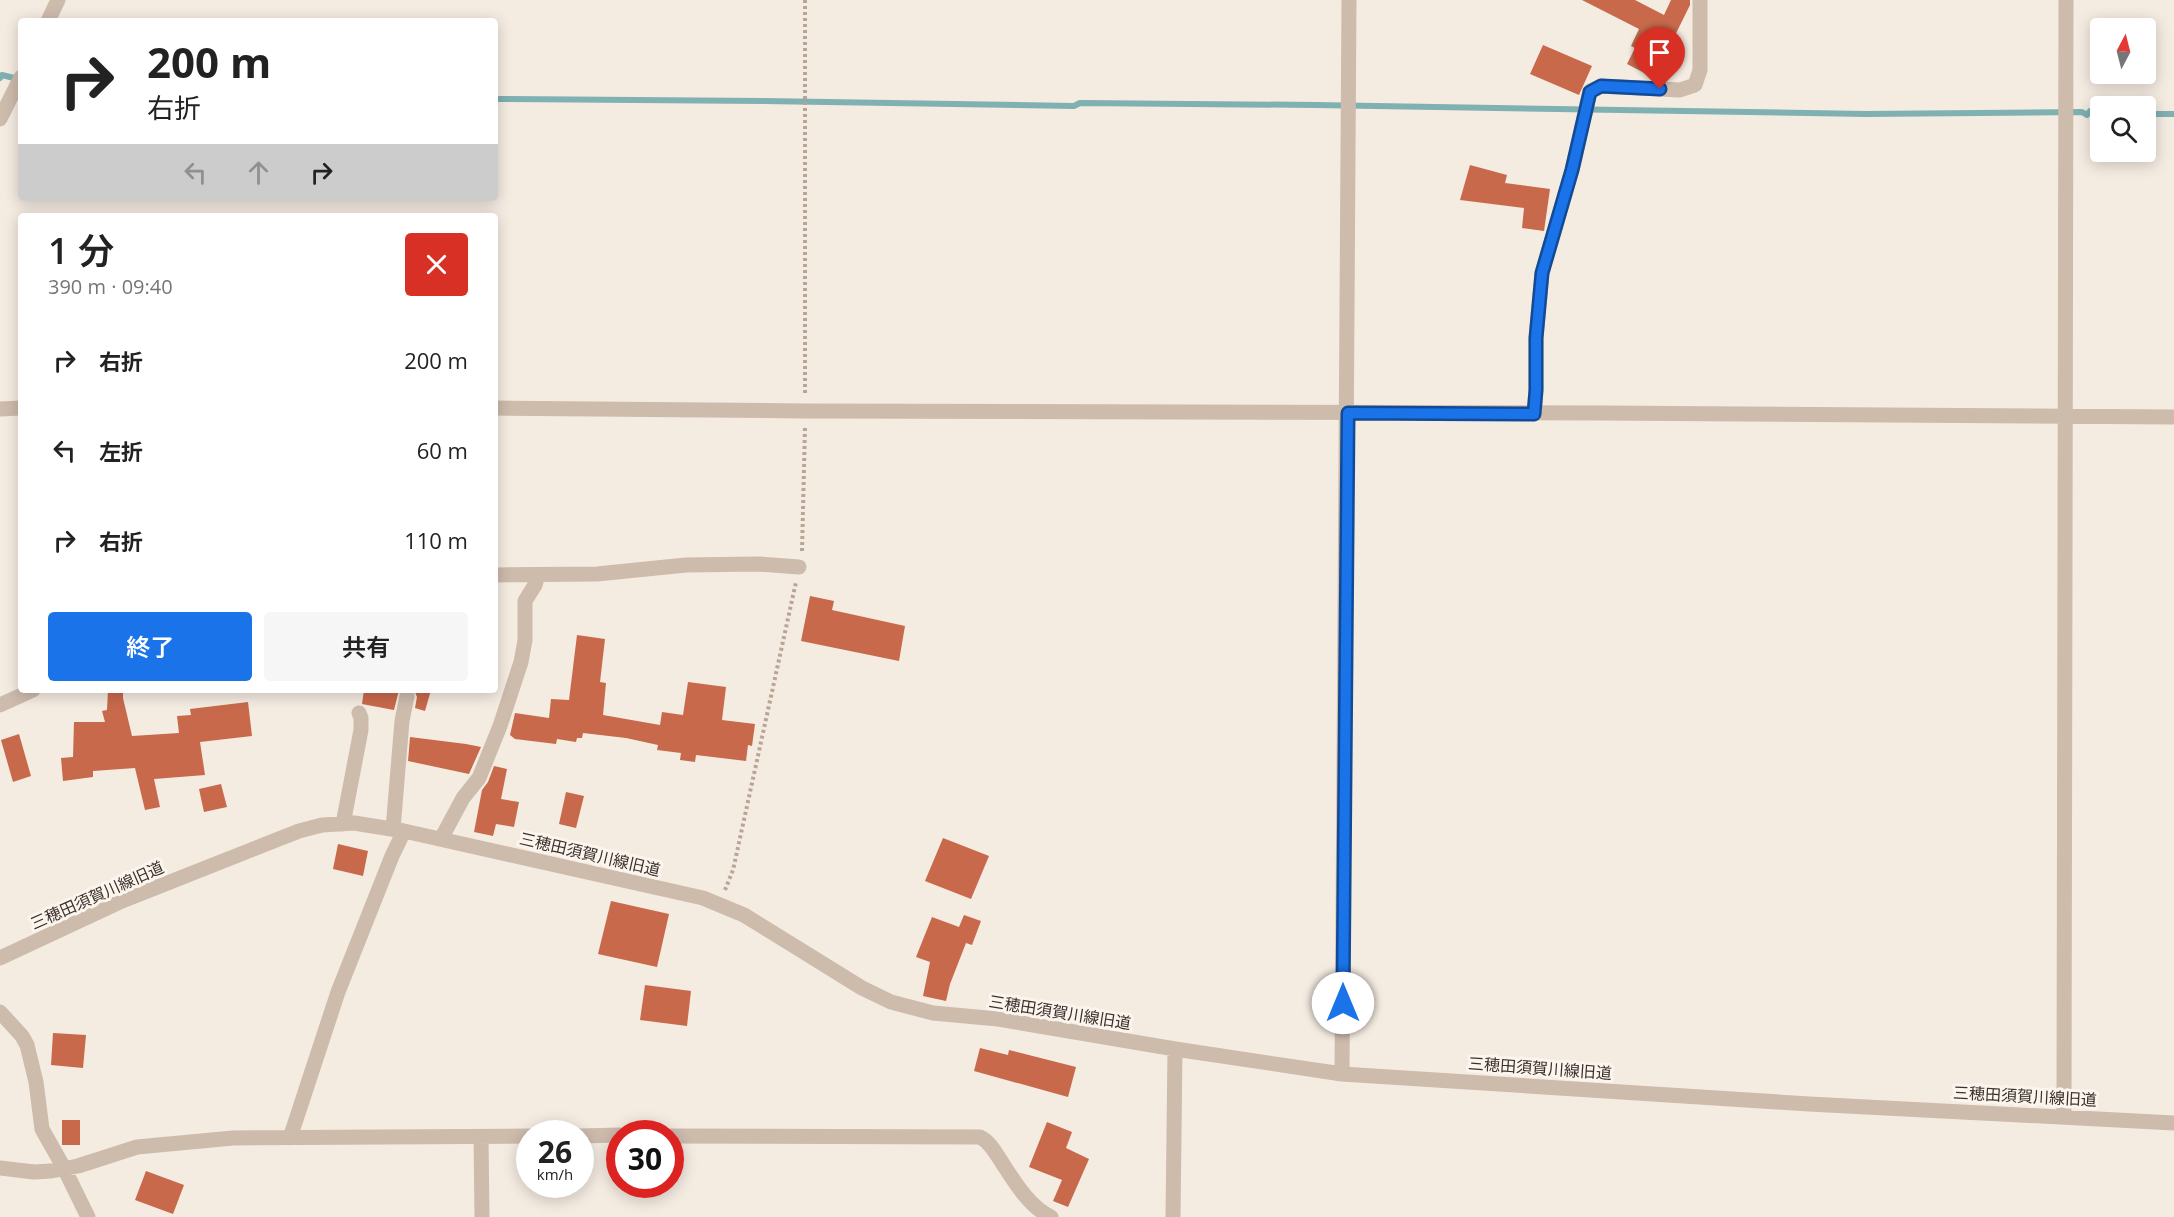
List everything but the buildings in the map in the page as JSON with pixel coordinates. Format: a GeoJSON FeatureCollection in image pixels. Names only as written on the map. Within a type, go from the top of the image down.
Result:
{"type":"FeatureCollection","features":[{"type":"Feature","properties":{"kind":"street"},"geometry":{"type":"LineString","coordinates":[[49,18],[58,0]]}},
{"type":"Feature","properties":{"kind":"street"},"geometry":{"type":"LineString","coordinates":[[1342,1074],[1349,0]]}},
{"type":"Feature","properties":{"kind":"street"},"geometry":{"type":"LineString","coordinates":[[1534,414],[1536,338],[1542,273],[1572,170],[1590,92],[1601,86],[1680,90],[1695,86],[1700,70],[1700,0]]}},
{"type":"Feature","properties":{"kind":"street"},"geometry":{"type":"LineString","coordinates":[[2064,1116],[2066,0]]}},
{"type":"Feature","properties":{"kind":"street"},"geometry":{"type":"LineString","coordinates":[[0,119],[18,83]]}},
{"type":"Feature","properties":{"kind":"street"},"geometry":{"type":"LineString","coordinates":[[0,409],[18,408]]}},
{"type":"Feature","properties":{"kind":"street"},"geometry":{"type":"LineString","coordinates":[[498,408],[2174,417]]}},
{"type":"Feature","properties":{"kind":"street"},"geometry":{"type":"LineString","coordinates":[[498,575],[597,574],[686,565],[759,564],[799,567]]}},
{"type":"Feature","properties":{"kind":"street"},"geometry":{"type":"LineString","coordinates":[[441,839],[463,798],[482,772],[500,726],[521,662],[525,640],[525,601],[536,585],[538,575]]}},
{"type":"Feature","properties":{"kind":"street"},"geometry":{"type":"LineString","coordinates":[[0,705],[26,693]]}},
{"type":"Feature","properties":{"kind":"street"},"geometry":{"type":"LineString","coordinates":[[290,1138],[338,992],[392,856],[398,830],[402,721],[407,696]]}},
{"type":"Feature","properties":{"kind":"street"},"geometry":{"type":"LineString","coordinates":[[343,824],[361,730],[361,718],[358,713]]}},
{"type":"Feature","properties":{"kind":"street","name":"三穂田須賀川線旧道"},"geometry":{"type":"LineString","coordinates":[[0,958],[123,901],[270,841],[322,825],[343,824],[398,830],[703,898],[753,920],[862,988],[891,1002],[933,1013],[998,1019],[1342,1074],[1809,1104],[2174,1123]]}},
{"type":"Feature","properties":{"kind":"street"},"geometry":{"type":"LineString","coordinates":[[0,1012],[22,1036],[27,1045],[36,1082],[42,1129],[88,1217]]}},
{"type":"Feature","properties":{"kind":"street"},"geometry":{"type":"LineString","coordinates":[[1173,1217],[1175,1049]]}},
{"type":"Feature","properties":{"kind":"street"},"geometry":{"type":"LineString","coordinates":[[0,1167],[34,1172],[51,1171],[87,1163],[137,1147],[233,1138],[516,1136]]}},
{"type":"Feature","properties":{"kind":"street"},"geometry":{"type":"LineString","coordinates":[[684,1136],[980,1137],[991,1145],[1013,1179],[1032,1202],[1051,1217]]}},
{"type":"Feature","properties":{"kind":"street"},"geometry":{"type":"LineString","coordinates":[[481,1137],[482,1217]]}},
{"type":"Feature","properties":{"kind":"path"},"geometry":{"type":"LineString","coordinates":[[721,904],[733,870],[803,546],[805,0]]}},
{"type":"Feature","properties":{"kind":"waterway"},"geometry":{"type":"LineString","coordinates":[[0,78],[2,75],[18,79]]}},
{"type":"Feature","properties":{"kind":"waterway"},"geometry":{"type":"LineString","coordinates":[[498,99],[1074,106],[1080,103],[1315,105],[1866,114],[2082,112],[2087,115],[2090,111]]}},
{"type":"Feature","properties":{"kind":"waterway"},"geometry":{"type":"LineString","coordinates":[[2156,114],[2174,114]]}},
{"type":"Feature","properties":{"kind":"route"},"geometry":{"type":"LineString","coordinates":[[1343,1003],[1348,413],[1534,414],[1536,338],[1542,273],[1572,170],[1590,92],[1594,87],[1601,86],[1660,89]]}}]}
